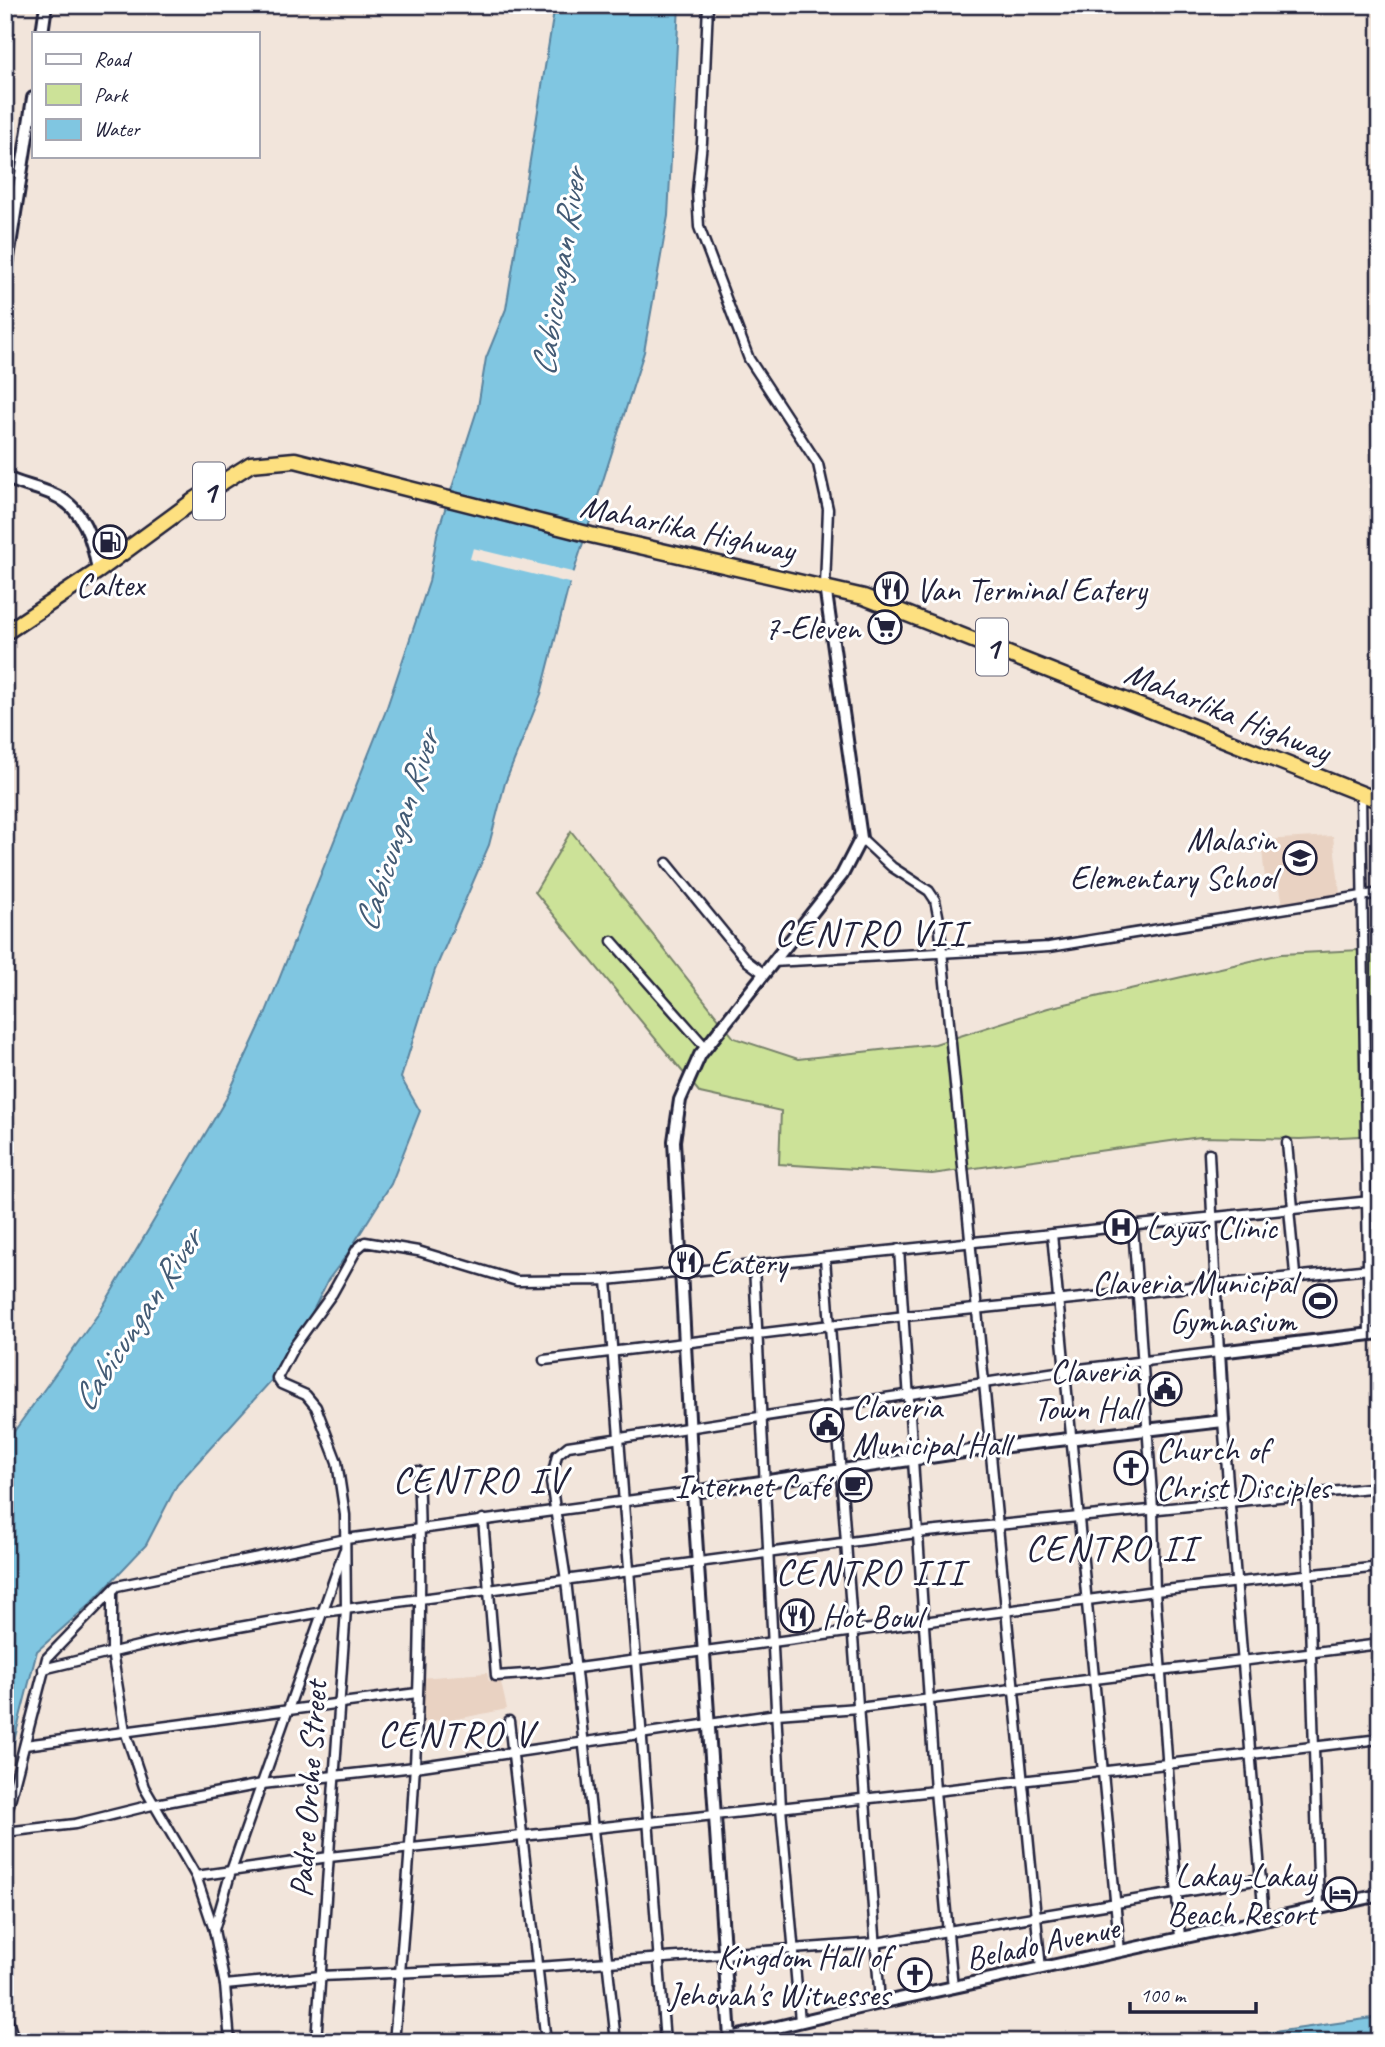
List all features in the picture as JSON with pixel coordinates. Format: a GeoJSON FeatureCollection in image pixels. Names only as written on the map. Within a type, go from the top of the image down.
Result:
{"type":"FeatureCollection","features":[{"type":"Feature","properties":{"kind":"highway","name":"Maharlika Highway"},"geometry":{"type":"LineString","coordinates":[[5,633],[98,571],[196,499],[251,464],[280,459],[302,461],[445,500],[864,597],[1380,801]]}},
{"type":"Feature","properties":{"kind":"street"},"geometry":{"type":"LineString","coordinates":[[42,32],[46,5]]}},
{"type":"Feature","properties":{"kind":"street"},"geometry":{"type":"LineString","coordinates":[[708,5],[702,142],[696,191],[699,227],[749,359],[818,464],[828,509],[825,586],[861,838],[842,875],[706,1048],[680,1100],[674,1141],[693,1492],[716,1815],[722,1954],[730,2038]]}},
{"type":"Feature","properties":{"kind":"street"},"geometry":{"type":"LineString","coordinates":[[5,277],[32,104]]}},
{"type":"Feature","properties":{"kind":"street"},"geometry":{"type":"LineString","coordinates":[[5,477],[52,494],[75,510],[91,537],[98,571]]}},
{"type":"Feature","properties":{"kind":"street"},"geometry":{"type":"LineString","coordinates":[[617,2042],[566,1580],[551,1475],[559,1452],[568,1446],[619,1437],[909,1393],[1142,1360],[1374,1334],[1368,1269],[1361,793]]}},
{"type":"Feature","properties":{"kind":"street"},"geometry":{"type":"LineString","coordinates":[[861,838],[892,867],[932,895],[938,911],[1041,1969]]}},
{"type":"Feature","properties":{"kind":"street"},"geometry":{"type":"LineString","coordinates":[[667,863],[747,961],[763,973]]}},
{"type":"Feature","properties":{"kind":"street"},"geometry":{"type":"LineString","coordinates":[[772,962],[1065,945],[1380,893]]}},
{"type":"Feature","properties":{"kind":"street"},"geometry":{"type":"LineString","coordinates":[[612,941],[706,1048]]}},
{"type":"Feature","properties":{"kind":"street"},"geometry":{"type":"LineString","coordinates":[[1287,1143],[1295,1275]]}},
{"type":"Feature","properties":{"kind":"street"},"geometry":{"type":"LineString","coordinates":[[1209,1153],[1223,1420],[1264,1919]]}},
{"type":"Feature","properties":{"kind":"street"},"geometry":{"type":"LineString","coordinates":[[665,2042],[607,1280],[1380,1200]]}},
{"type":"Feature","properties":{"kind":"street"},"geometry":{"type":"LineString","coordinates":[[1133,1226],[1153,1509],[1160,1669],[1180,1938]]}},
{"type":"Feature","properties":{"kind":"street"},"geometry":{"type":"LineString","coordinates":[[1052,1234],[1069,1438],[1079,1517],[1120,1952]]}},
{"type":"Feature","properties":{"kind":"street","name":"Padre Orche Street"},"geometry":{"type":"LineString","coordinates":[[316,2042],[346,1609],[346,1542],[343,1495],[328,1434],[306,1395],[281,1384],[277,1378],[361,1244],[373,1242],[418,1251],[516,1281],[607,1280]]}},
{"type":"Feature","properties":{"kind":"street"},"geometry":{"type":"LineString","coordinates":[[899,1249],[935,1791],[953,1988]]}},
{"type":"Feature","properties":{"kind":"street"},"geometry":{"type":"LineString","coordinates":[[825,1258],[880,2003]]}},
{"type":"Feature","properties":{"kind":"street"},"geometry":{"type":"LineString","coordinates":[[754,1266],[781,1808],[791,1949],[800,2021]]}},
{"type":"Feature","properties":{"kind":"street"},"geometry":{"type":"LineString","coordinates":[[544,1360],[905,1317],[1380,1268]]}},
{"type":"Feature","properties":{"kind":"street"},"geometry":{"type":"LineString","coordinates":[[5,1820],[47,1657],[117,1587],[421,1528],[556,1508],[764,1483],[991,1448],[1223,1420]]}},
{"type":"Feature","properties":{"kind":"street"},"geometry":{"type":"LineString","coordinates":[[394,2042],[415,1767],[421,1528],[418,1471]]}},
{"type":"Feature","properties":{"kind":"street"},"geometry":{"type":"LineString","coordinates":[[43,1669],[112,1652],[323,1612],[769,1555],[917,1533],[1377,1487],[1380,1585]]}},
{"type":"Feature","properties":{"kind":"street"},"geometry":{"type":"LineString","coordinates":[[1306,1496],[1319,1907]]}},
{"type":"Feature","properties":{"kind":"street"},"geometry":{"type":"LineString","coordinates":[[483,1519],[496,1676],[575,1668],[1155,1591],[1379,1567]]}},
{"type":"Feature","properties":{"kind":"street"},"geometry":{"type":"LineString","coordinates":[[214,1930],[231,1871],[346,1542]]}},
{"type":"Feature","properties":{"kind":"street"},"geometry":{"type":"LineString","coordinates":[[112,1592],[112,1652],[125,1731],[144,1787],[196,1877],[214,1930],[225,1985],[230,2042]]}},
{"type":"Feature","properties":{"kind":"street"},"geometry":{"type":"LineString","coordinates":[[5,1832],[75,1824],[156,1804],[262,1784],[415,1767],[778,1714],[858,1708],[1380,1643]]}},
{"type":"Feature","properties":{"kind":"street"},"geometry":{"type":"LineString","coordinates":[[25,1745],[417,1693]]}},
{"type":"Feature","properties":{"kind":"street"},"geometry":{"type":"LineString","coordinates":[[509,1721],[546,2042]]}},
{"type":"Feature","properties":{"kind":"street"},"geometry":{"type":"LineString","coordinates":[[196,1877],[329,1857],[1380,1739]]}},
{"type":"Feature","properties":{"kind":"street"},"geometry":{"type":"LineString","coordinates":[[225,1985],[321,1976],[538,1967],[876,1943],[1035,1914],[1261,1878]]}},
{"type":"Feature","properties":{"kind":"street","name":"Belado Avenue"},"geometry":{"type":"LineString","coordinates":[[717,2042],[880,2003],[1380,1895]]}},
{"type":"Feature","properties":{"kind":"street"},"geometry":{"type":"LineString","coordinates":[[5,2012],[15,2042]]}},
{"type":"Feature","properties":{"kind":"shaded area","name":"Malasin Elementary School"},"geometry":{"type":"Polygon","coordinates":[[[1333,836],[1340,894],[1283,905],[1278,877],[1265,879],[1261,840],[1333,836]]]}},
{"type":"Feature","properties":{"kind":"shaded area"},"geometry":{"type":"Polygon","coordinates":[[[487,1673],[489,1681],[500,1678],[507,1709],[462,1718],[420,1722],[419,1678],[487,1673]]]}},
{"type":"Feature","properties":{"kind":"green space"},"geometry":{"type":"Polygon","coordinates":[[[571,831],[734,1038],[798,1059],[935,1044],[1048,1008],[1281,954],[1380,949],[1380,1135],[1300,1139],[1200,1137],[932,1174],[779,1164],[781,1111],[700,1093],[535,892],[571,831]]]}},
{"type":"Feature","properties":{"kind":"water","name":"Cabicungan River"},"geometry":{"type":"Polygon","coordinates":[[[555,5],[679,5],[668,216],[644,352],[567,593],[541,694],[505,783],[489,845],[435,970],[401,1078],[420,1111],[391,1184],[328,1280],[288,1362],[177,1485],[146,1545],[90,1604],[37,1651],[5,1776],[5,1444],[99,1313],[226,1099],[264,1017],[385,713],[429,582],[437,534],[478,407],[486,358],[506,309],[555,5]]]}},
{"type":"Feature","properties":{"kind":"water"},"geometry":{"type":"Polygon","coordinates":[[[1380,2017],[1380,2042],[1203,2042],[1380,2017]]]}},
{"type":"Feature","properties":{"kind":"pier"},"geometry":{"type":"Polygon","coordinates":[[[473,548],[576,573],[573,584],[470,559],[473,548]]]}},
{"type":"Feature","properties":{"kind":"place","name":"Caltex"},"geometry":{"type":"Point","coordinates":[110,542]}},
{"type":"Feature","properties":{"kind":"place","name":"Van Terminal Eatery"},"geometry":{"type":"Point","coordinates":[891,589]}},
{"type":"Feature","properties":{"kind":"place","name":"7-Eleven"},"geometry":{"type":"Point","coordinates":[885,627]}},
{"type":"Feature","properties":{"kind":"place","name":"Malasin Elementary School"},"geometry":{"type":"Point","coordinates":[1300,858]}},
{"type":"Feature","properties":{"kind":"place","name":"Layus Clinic"},"geometry":{"type":"Point","coordinates":[1121,1227]}},
{"type":"Feature","properties":{"kind":"place","name":"Eatery"},"geometry":{"type":"Point","coordinates":[686,1262]}},
{"type":"Feature","properties":{"kind":"place","name":"Claveria Municipal Gymnasium"},"geometry":{"type":"Point","coordinates":[1320,1301]}},
{"type":"Feature","properties":{"kind":"place","name":"Claveria Town Hall"},"geometry":{"type":"Point","coordinates":[1165,1389]}},
{"type":"Feature","properties":{"kind":"place","name":"Claveria Municipal Hall"},"geometry":{"type":"Point","coordinates":[827,1425]}},
{"type":"Feature","properties":{"kind":"place","name":"Church of Christ Disciples"},"geometry":{"type":"Point","coordinates":[1131,1468]}},
{"type":"Feature","properties":{"kind":"place","name":"Internet Café"},"geometry":{"type":"Point","coordinates":[855,1485]}},
{"type":"Feature","properties":{"kind":"place","name":"Hot Bowl"},"geometry":{"type":"Point","coordinates":[797,1616]}},
{"type":"Feature","properties":{"kind":"place","name":"Lakay-Lakay Beach Resort"},"geometry":{"type":"Point","coordinates":[1340,1894]}},
{"type":"Feature","properties":{"kind":"place","name":"Kingdom Hall of Jehovah's Witnesses"},"geometry":{"type":"Point","coordinates":[915,1975]}},
{"type":"Feature","properties":{"kind":"district","name":"CENTRO VII"},"geometry":{"type":"Point","coordinates":[870,932]}},
{"type":"Feature","properties":{"kind":"district","name":"CENTRO IV"},"geometry":{"type":"Point","coordinates":[480,1479]}},
{"type":"Feature","properties":{"kind":"district","name":"CENTRO II"},"geometry":{"type":"Point","coordinates":[1111,1547]}},
{"type":"Feature","properties":{"kind":"district","name":"CENTRO III"},"geometry":{"type":"Point","coordinates":[870,1571]}},
{"type":"Feature","properties":{"kind":"district","name":"CENTRO V"},"geometry":{"type":"Point","coordinates":[456,1733]}}]}
